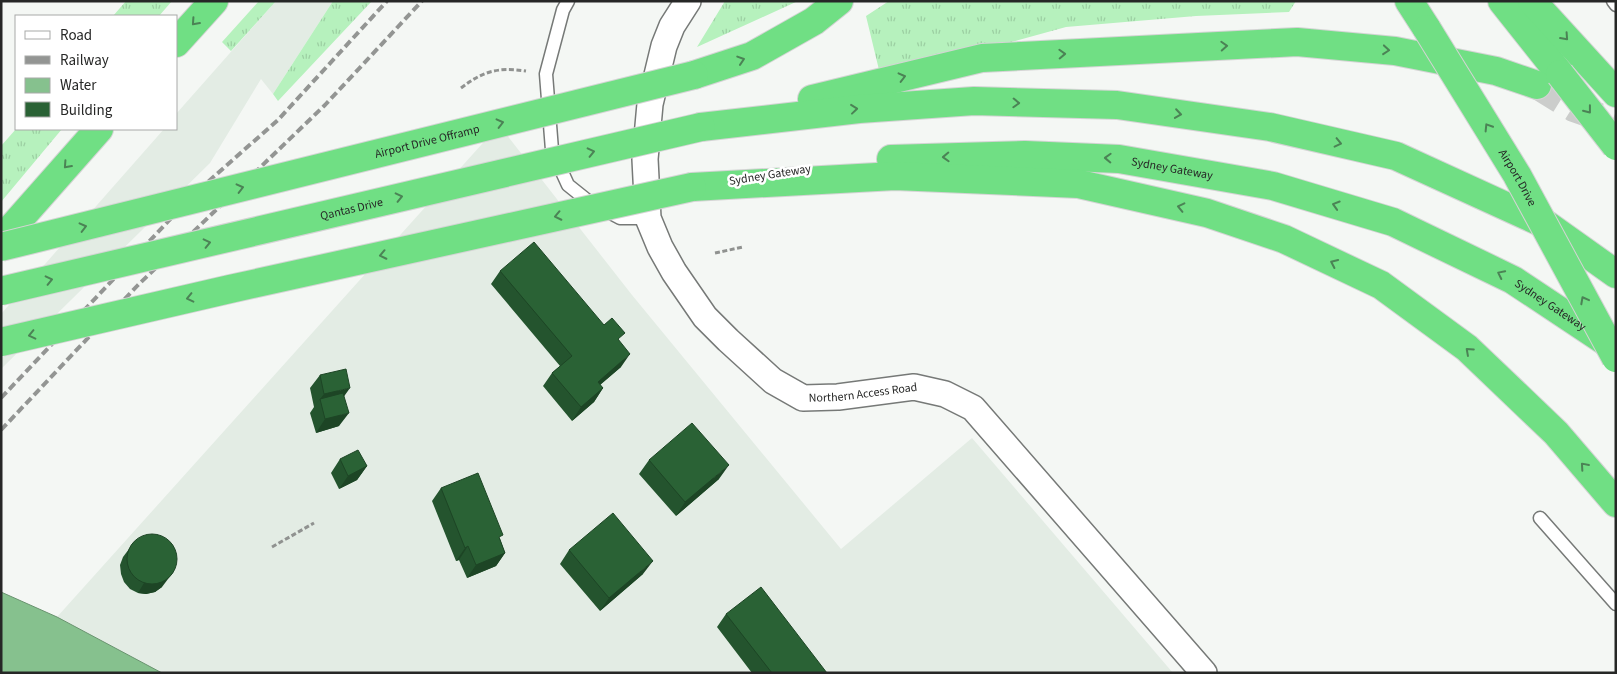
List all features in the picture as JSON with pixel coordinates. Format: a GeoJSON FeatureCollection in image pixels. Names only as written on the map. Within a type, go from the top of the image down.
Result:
{"type":"FeatureCollection","features":[{"type":"Feature","properties":{"kind":"highway"},"geometry":{"type":"LineString","coordinates":[[178,41],[214,1]]}},
{"type":"Feature","properties":{"kind":"highway","name":"Airport Drive Offramp"},"geometry":{"type":"LineString","coordinates":[[1,247],[694,75],[752,56],[814,21],[839,1]]}},
{"type":"Feature","properties":{"kind":"highway","name":"Airport Drive"},"geometry":{"type":"LineString","coordinates":[[1409,1],[1517,175],[1616,358]]}},
{"type":"Feature","properties":{"kind":"highway"},"geometry":{"type":"LineString","coordinates":[[1502,1],[1549,80],[1616,146]]}},
{"type":"Feature","properties":{"kind":"highway"},"geometry":{"type":"LineString","coordinates":[[1532,1],[1616,93]]}},
{"type":"Feature","properties":{"kind":"highway"},"geometry":{"type":"LineString","coordinates":[[701,127],[982,58],[1297,42],[1395,51],[1549,80]]}},
{"type":"Feature","properties":{"kind":"highway"},"geometry":{"type":"LineString","coordinates":[[701,127],[859,109],[974,101],[1117,105],[1270,126],[1396,156],[1547,225],[1616,274]]}},
{"type":"Feature","properties":{"kind":"highway","name":"Qantas Drive"},"geometry":{"type":"LineString","coordinates":[[1,291],[701,127]]}},
{"type":"Feature","properties":{"kind":"highway"},"geometry":{"type":"LineString","coordinates":[[1,240],[99,130]]}},
{"type":"Feature","properties":{"kind":"highway","name":"Sydney Gateway"},"geometry":{"type":"LineString","coordinates":[[692,187],[865,160],[1024,155],[1118,159],[1274,186],[1402,226],[1512,280],[1616,348]]}},
{"type":"Feature","properties":{"kind":"highway"},"geometry":{"type":"LineString","coordinates":[[1,342],[230,289],[692,187],[895,176],[1079,184],[1207,213],[1284,239],[1381,285],[1467,348],[1556,433],[1616,503]]}},
{"type":"Feature","properties":{"kind":"street","name":"Northern Access Road"},"geometry":{"type":"LineString","coordinates":[[688,1],[672,26],[664,46],[650,104],[645,159],[648,218],[660,247],[674,272],[705,317],[773,381],[803,398],[838,397],[914,387],[945,394],[973,408],[1204,673]]}},
{"type":"Feature","properties":{"kind":"lane"},"geometry":{"type":"LineString","coordinates":[[568,1],[563,10],[546,74],[552,150],[568,185],[588,201],[620,218],[648,218]]}},
{"type":"Feature","properties":{"kind":"lane"},"geometry":{"type":"LineString","coordinates":[[1613,1],[1616,5]]}},
{"type":"Feature","properties":{"kind":"lane"},"geometry":{"type":"LineString","coordinates":[[1540,518],[1616,604]]}},
{"type":"Feature","properties":{"kind":"path"},"geometry":{"type":"LineString","coordinates":[[461,88],[475,77],[489,71],[511,69],[546,74]]}},
{"type":"Feature","properties":{"kind":"path"},"geometry":{"type":"LineString","coordinates":[[715,253],[743,247]]}},
{"type":"Feature","properties":{"kind":"path"},"geometry":{"type":"LineString","coordinates":[[272,547],[314,524]]}},
{"type":"Feature","properties":{"kind":"shaded area"},"geometry":{"type":"Polygon","coordinates":[[[276,1],[333,1],[273,94],[261,79],[210,163],[1,369],[1,314],[163,130],[178,130],[178,112],[276,1]]]}},
{"type":"Feature","properties":{"kind":"shaded area"},"geometry":{"type":"Polygon","coordinates":[[[499,125],[632,295],[841,549],[972,438],[1173,673],[162,673],[57,617],[499,125]]]}},
{"type":"Feature","properties":{"kind":"green space"},"geometry":{"type":"Polygon","coordinates":[[[126,1],[172,1],[160,15],[114,15],[126,1]]]}},
{"type":"Feature","properties":{"kind":"green space"},"geometry":{"type":"Polygon","coordinates":[[[259,1],[276,1],[231,51],[222,42],[259,1]]]}},
{"type":"Feature","properties":{"kind":"green space"},"geometry":{"type":"Polygon","coordinates":[[[333,1],[372,1],[278,101],[273,94],[333,1]]]}},
{"type":"Feature","properties":{"kind":"green space"},"geometry":{"type":"Polygon","coordinates":[[[725,1],[798,1],[697,47],[725,1]]]}},
{"type":"Feature","properties":{"kind":"green space"},"geometry":{"type":"Polygon","coordinates":[[[889,1],[1296,1],[1289,12],[1196,16],[1066,27],[986,49],[880,74],[866,16],[889,1]]]}},
{"type":"Feature","properties":{"kind":"green space"},"geometry":{"type":"Polygon","coordinates":[[[15,130],[61,130],[1,202],[1,146],[15,130]]]}},
{"type":"Feature","properties":{"kind":"water"},"geometry":{"type":"Polygon","coordinates":[[[1,592],[57,617],[162,673],[1,673],[1,592]]]}},
{"type":"Feature","properties":{"kind":"building"},"geometry":{"type":"Polygon","coordinates":[[[534,242],[604,325],[612,318],[625,333],[618,339],[630,354],[598,382],[603,388],[581,407],[552,373],[572,356],[500,271],[534,242]]]}},
{"type":"Feature","properties":{"kind":"building"},"geometry":{"type":"Polygon","coordinates":[[[346,369],[350,388],[324,394],[320,375],[346,369]]]}},
{"type":"Feature","properties":{"kind":"building"},"geometry":{"type":"Polygon","coordinates":[[[343,393],[349,413],[325,419],[320,399],[343,393]]]}},
{"type":"Feature","properties":{"kind":"building"},"geometry":{"type":"Polygon","coordinates":[[[692,423],[729,465],[685,502],[649,460],[692,423]]]}},
{"type":"Feature","properties":{"kind":"building"},"geometry":{"type":"Polygon","coordinates":[[[358,450],[367,466],[348,476],[340,459],[358,450]]]}},
{"type":"Feature","properties":{"kind":"building"},"geometry":{"type":"Polygon","coordinates":[[[478,473],[503,535],[499,537],[505,553],[476,565],[468,546],[465,548],[441,488],[478,473]]]}},
{"type":"Feature","properties":{"kind":"building"},"geometry":{"type":"Polygon","coordinates":[[[613,513],[653,561],[609,598],[569,550],[613,513]]]}},
{"type":"Feature","properties":{"kind":"building"},"geometry":{"type":"Polygon","coordinates":[[[152,534],[166,538],[173,545],[177,559],[173,573],[166,580],[152,584],[138,580],[131,573],[127,559],[131,545],[138,538],[152,534]]]}},
{"type":"Feature","properties":{"kind":"building"},"geometry":{"type":"Polygon","coordinates":[[[761,587],[827,673],[772,673],[726,614],[761,587]]]}},
{"type":"Feature","properties":{"kind":"tunnel"},"geometry":{"type":"LineString","coordinates":[[1537,85],[1574,108],[1616,123]]}},
{"type":"Feature","properties":{"kind":"railway"},"geometry":{"type":"LineString","coordinates":[[1,398],[193,195],[278,120],[387,1]]}},
{"type":"Feature","properties":{"kind":"railway"},"geometry":{"type":"LineString","coordinates":[[1,430],[138,285],[325,105],[422,1]]}}]}
